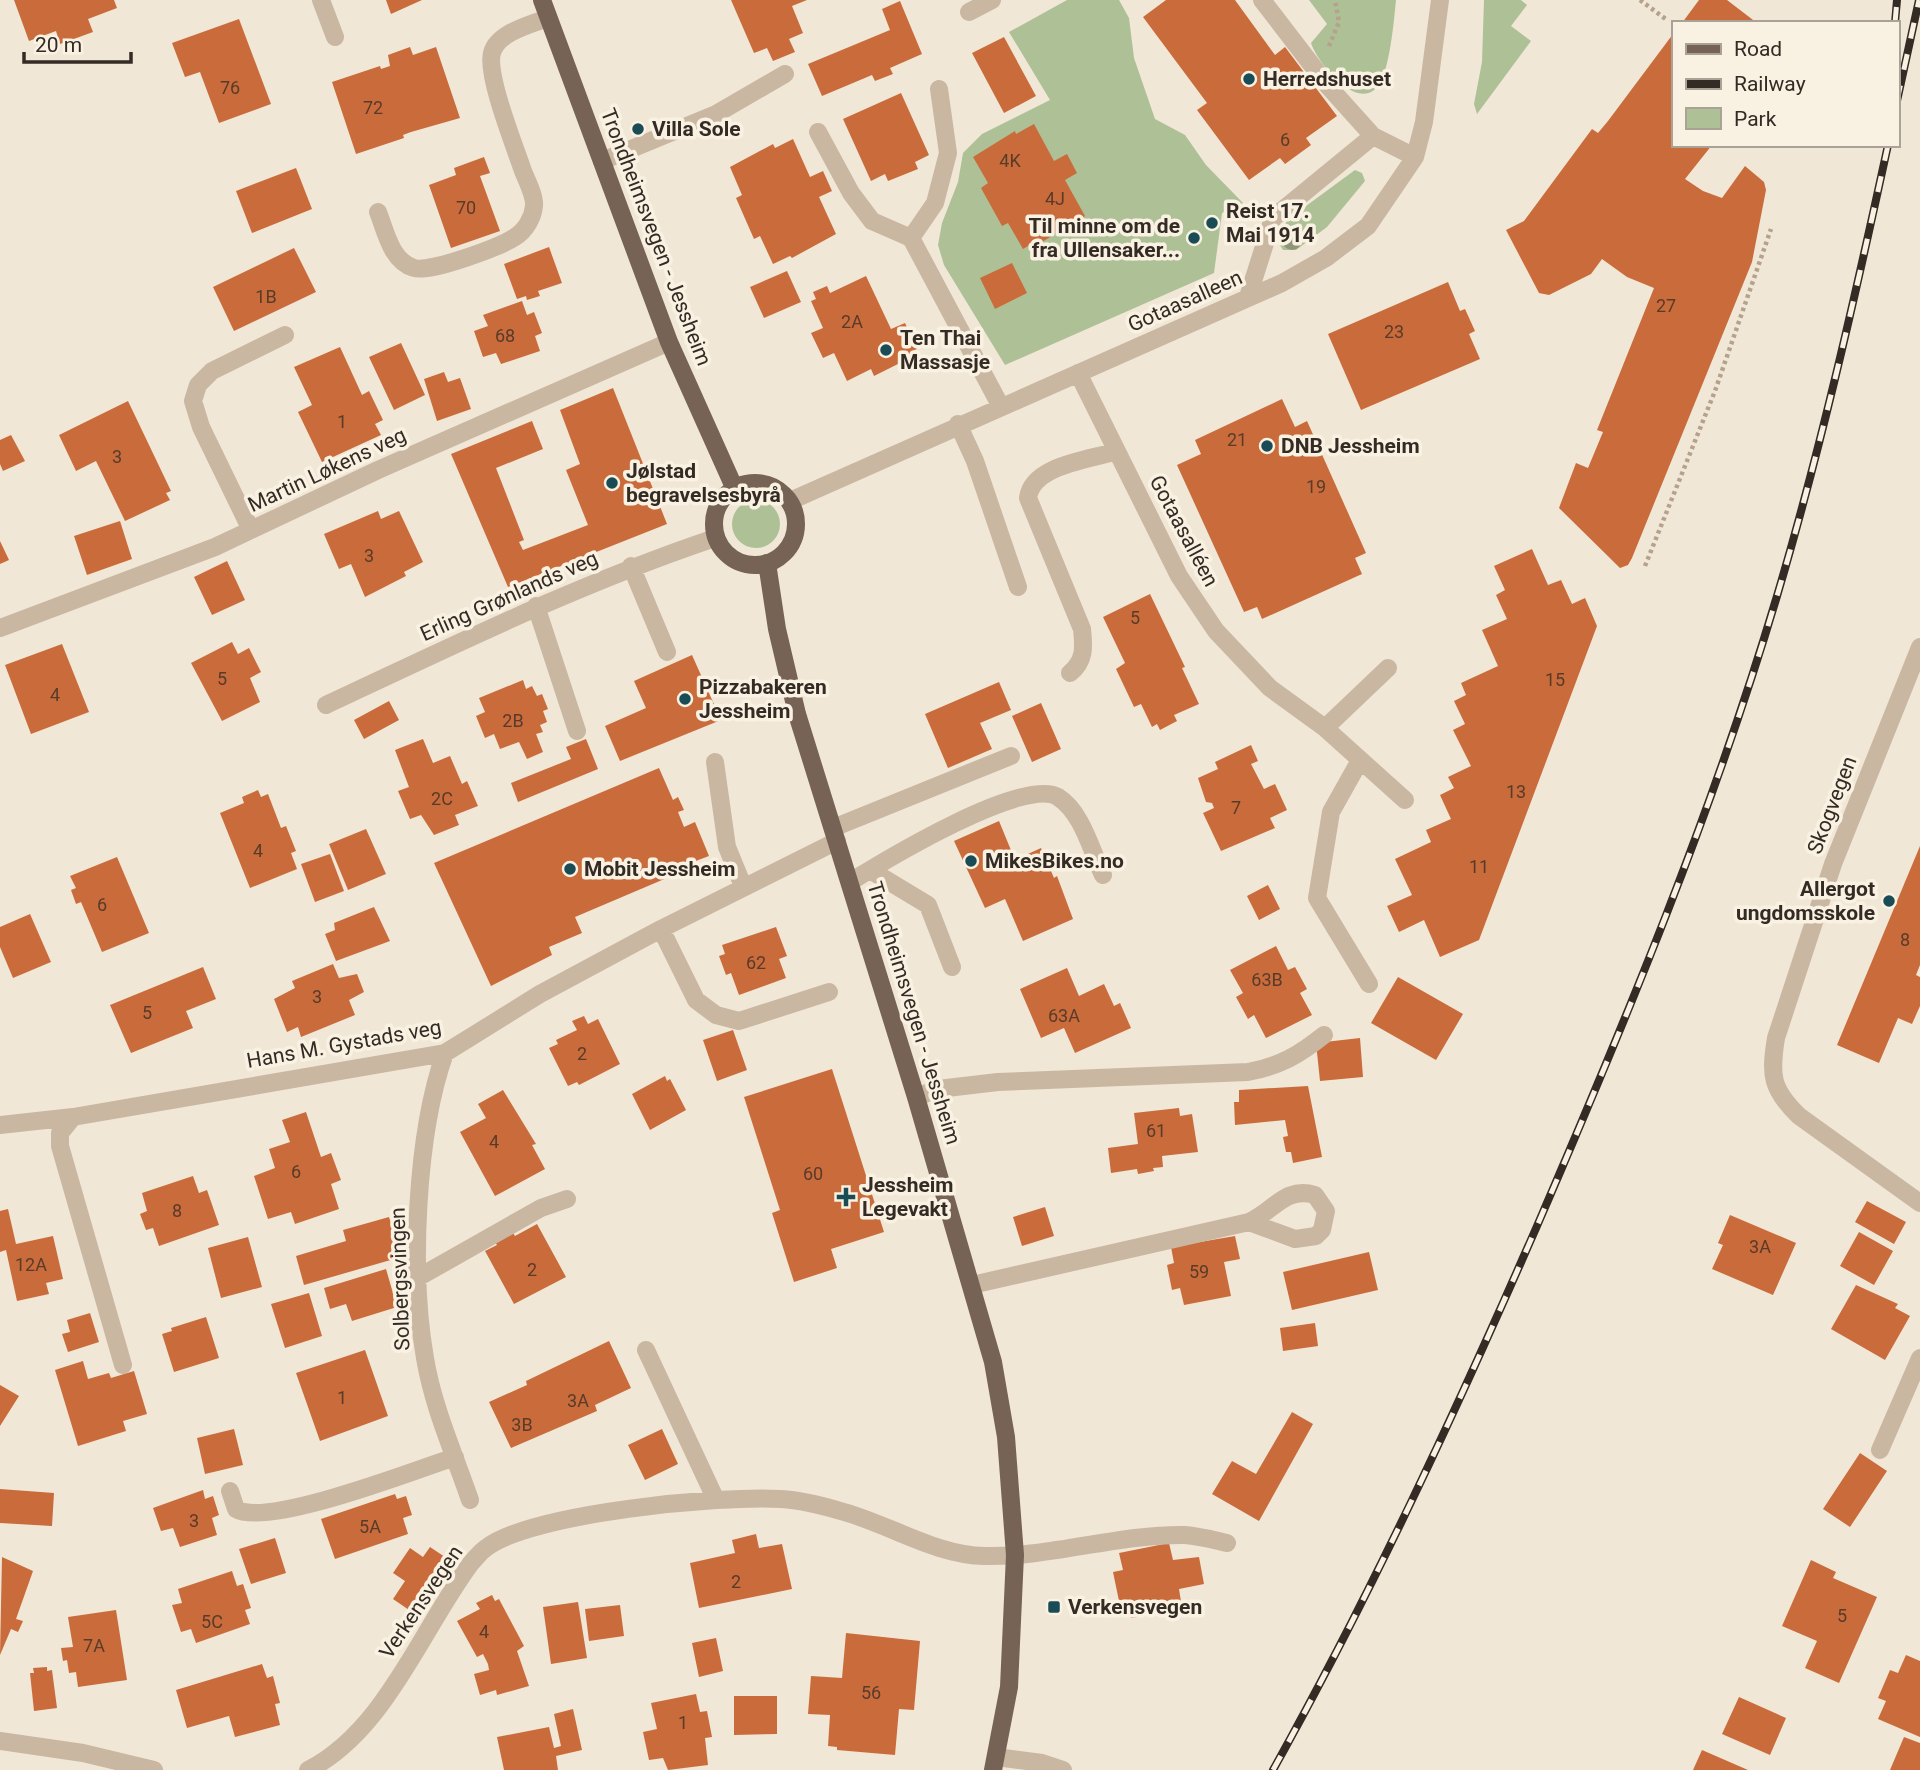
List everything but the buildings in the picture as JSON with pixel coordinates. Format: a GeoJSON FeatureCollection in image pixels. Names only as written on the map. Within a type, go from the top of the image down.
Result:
{"type":"FeatureCollection","features":[{"type":"Feature","properties":{"kind":"main road","name":"Trondheimsvegen - Jessheim"},"geometry":{"type":"LineString","coordinates":[[542,0],[669,342],[734,487]]}},
{"type":"Feature","properties":{"kind":"main road"},"geometry":{"type":"LineString","coordinates":[[758,482],[782,492],[790,501],[796,525],[794,538],[778,558],[767,563],[742,563],[721,549],[715,538],[714,515],[725,495],[734,487],[758,482]]}},
{"type":"Feature","properties":{"kind":"main road","name":"Trondheimsvegen - Jessheim"},"geometry":{"type":"LineString","coordinates":[[767,563],[777,629],[797,714],[916,1097],[993,1362],[1006,1437],[1015,1555],[1015,1609],[1009,1687],[995,1763]]}},
{"type":"Feature","properties":{"kind":"street"},"geometry":{"type":"LineString","coordinates":[[321,0],[335,37]]}},
{"type":"Feature","properties":{"kind":"street"},"geometry":{"type":"LineString","coordinates":[[969,12],[992,0]]}},
{"type":"Feature","properties":{"kind":"street"},"geometry":{"type":"LineString","coordinates":[[1262,0],[1310,63],[1373,136],[1415,157]]}},
{"type":"Feature","properties":{"kind":"street","name":"Gotaasalleen"},"geometry":{"type":"LineString","coordinates":[[790,501],[1000,405],[1282,283],[1326,258],[1368,226],[1415,157],[1424,122],[1440,0]]}},
{"type":"Feature","properties":{"kind":"street"},"geometry":{"type":"LineString","coordinates":[[378,212],[396,258],[415,269],[445,264],[515,237],[529,223],[534,205],[500,103],[491,69],[492,52],[501,40],[548,18]]}},
{"type":"Feature","properties":{"kind":"street"},"geometry":{"type":"LineString","coordinates":[[602,161],[716,114],[785,74]]}},
{"type":"Feature","properties":{"kind":"street"},"geometry":{"type":"LineString","coordinates":[[911,238],[935,203],[948,153],[939,89]]}},
{"type":"Feature","properties":{"kind":"street"},"geometry":{"type":"LineString","coordinates":[[818,132],[851,193],[872,221],[911,238],[1000,405]]}},
{"type":"Feature","properties":{"kind":"street"},"geometry":{"type":"LineString","coordinates":[[1248,297],[1273,218],[1373,136]]}},
{"type":"Feature","properties":{"kind":"street"},"geometry":{"type":"LineString","coordinates":[[251,530],[201,427],[193,401],[198,385],[212,371],[285,335]]}},
{"type":"Feature","properties":{"kind":"street","name":"Martin Løkens veg"},"geometry":{"type":"LineString","coordinates":[[0,628],[215,547],[416,453],[669,342]]}},
{"type":"Feature","properties":{"kind":"street","name":"Gotaasalléen"},"geometry":{"type":"LineString","coordinates":[[1079,373],[1179,576],[1216,631],[1270,688],[1325,729],[1359,762],[1405,800]]}},
{"type":"Feature","properties":{"kind":"street"},"geometry":{"type":"LineString","coordinates":[[958,425],[975,461],[1018,587]]}},
{"type":"Feature","properties":{"kind":"street"},"geometry":{"type":"LineString","coordinates":[[1070,673],[1079,666],[1084,648],[1082,629],[1028,498],[1030,487],[1042,474],[1117,451]]}},
{"type":"Feature","properties":{"kind":"street","name":"Erling Grønlands veg"},"geometry":{"type":"LineString","coordinates":[[326,705],[536,606],[631,566],[715,538]]}},
{"type":"Feature","properties":{"kind":"street"},"geometry":{"type":"LineString","coordinates":[[631,566],[667,652]]}},
{"type":"Feature","properties":{"kind":"street"},"geometry":{"type":"LineString","coordinates":[[536,606],[578,731]]}},
{"type":"Feature","properties":{"kind":"street","name":"Skogvegen"},"geometry":{"type":"LineString","coordinates":[[1920,647],[1833,864],[1776,1038],[1773,1061],[1773,1081],[1782,1099],[1799,1116],[1920,1203]]}},
{"type":"Feature","properties":{"kind":"street"},"geometry":{"type":"LineString","coordinates":[[1325,729],[1388,668]]}},
{"type":"Feature","properties":{"kind":"street","name":"Hans M. Gystads veg"},"geometry":{"type":"LineString","coordinates":[[0,1125],[73,1117],[445,1053],[540,995],[835,834],[1011,756]]}},
{"type":"Feature","properties":{"kind":"street"},"geometry":{"type":"LineString","coordinates":[[715,762],[727,847],[743,886]]}},
{"type":"Feature","properties":{"kind":"street"},"geometry":{"type":"LineString","coordinates":[[1359,762],[1331,812],[1317,898],[1369,984]]}},
{"type":"Feature","properties":{"kind":"street"},"geometry":{"type":"LineString","coordinates":[[850,882],[985,808],[1030,793],[1055,795],[1072,808],[1103,874]]}},
{"type":"Feature","properties":{"kind":"street"},"geometry":{"type":"LineString","coordinates":[[870,870],[928,905],[952,967]]}},
{"type":"Feature","properties":{"kind":"street"},"geometry":{"type":"LineString","coordinates":[[661,929],[696,1000],[716,1015],[739,1021],[829,992]]}},
{"type":"Feature","properties":{"kind":"street"},"geometry":{"type":"LineString","coordinates":[[916,1097],[938,1089],[998,1082],[1248,1072],[1277,1067],[1300,1055],[1324,1035]]}},
{"type":"Feature","properties":{"kind":"street","name":"Solbergsvingen"},"geometry":{"type":"LineString","coordinates":[[445,1053],[433,1086],[424,1140],[419,1277],[425,1358],[433,1396],[470,1500]]}},
{"type":"Feature","properties":{"kind":"street"},"geometry":{"type":"LineString","coordinates":[[73,1117],[60,1133],[62,1159],[124,1365]]}},
{"type":"Feature","properties":{"kind":"street"},"geometry":{"type":"LineString","coordinates":[[419,1277],[531,1213],[567,1199]]}},
{"type":"Feature","properties":{"kind":"street"},"geometry":{"type":"LineString","coordinates":[[972,1285],[1249,1222]]}},
{"type":"Feature","properties":{"kind":"street"},"geometry":{"type":"LineString","coordinates":[[646,1350],[715,1498]]}},
{"type":"Feature","properties":{"kind":"street"},"geometry":{"type":"LineString","coordinates":[[1880,1450],[1920,1358]]}},
{"type":"Feature","properties":{"kind":"street"},"geometry":{"type":"LineString","coordinates":[[229,1492],[236,1509],[257,1515],[322,1501],[456,1457]]}},
{"type":"Feature","properties":{"kind":"street","name":"Verkensvegen"},"geometry":{"type":"LineString","coordinates":[[308,1770],[330,1758],[355,1736],[376,1711],[456,1584],[486,1547],[516,1533],[580,1518],[715,1498],[784,1499],[844,1512],[954,1552],[1015,1555],[1051,1553],[1147,1537],[1188,1535],[1227,1542]]}},
{"type":"Feature","properties":{"kind":"street"},"geometry":{"type":"LineString","coordinates":[[0,1741],[83,1753],[154,1770]]}},
{"type":"Feature","properties":{"kind":"street"},"geometry":{"type":"LineString","coordinates":[[995,1763],[1042,1763],[1063,1770]]}},
{"type":"Feature","properties":{"kind":"path"},"geometry":{"type":"LineString","coordinates":[[1310,63],[1334,43],[1339,22],[1335,0]]}},
{"type":"Feature","properties":{"kind":"path"},"geometry":{"type":"LineString","coordinates":[[1640,0],[1667,20]]}},
{"type":"Feature","properties":{"kind":"path"},"geometry":{"type":"LineString","coordinates":[[1645,566],[1715,391],[1771,229]]}},
{"type":"Feature","properties":{"kind":"green space"},"geometry":{"type":"Polygon","coordinates":[[[1067,0],[1119,0],[1129,18],[1134,58],[1155,119],[1185,135],[1206,165],[1243,203],[1222,213],[1214,273],[1005,365],[944,265],[938,245],[942,223],[958,182],[963,153],[982,134],[1050,100],[1009,32],[1067,0]]]}},
{"type":"Feature","properties":{"kind":"green space"},"geometry":{"type":"Polygon","coordinates":[[[1309,0],[1396,0],[1386,69],[1378,86],[1369,93],[1349,89],[1321,62],[1311,43],[1327,24],[1309,0]]]}},
{"type":"Feature","properties":{"kind":"green space"},"geometry":{"type":"Polygon","coordinates":[[[1484,0],[1521,0],[1527,5],[1511,26],[1531,41],[1477,114],[1474,104],[1482,62],[1484,0]]]}},
{"type":"Feature","properties":{"kind":"green space"},"geometry":{"type":"Polygon","coordinates":[[[1355,170],[1362,173],[1365,181],[1327,227],[1296,250],[1283,250],[1278,242],[1287,220],[1355,170]]]}},
{"type":"Feature","properties":{"kind":"green space"},"geometry":{"type":"Polygon","coordinates":[[[756,500],[773,507],[780,524],[773,541],[756,548],[739,541],[732,524],[739,507],[756,500]]]}},
{"type":"Feature","properties":{"kind":"railway"},"geometry":{"type":"LineString","coordinates":[[1895,21],[1897,0]]}},
{"type":"Feature","properties":{"kind":"railway"},"geometry":{"type":"LineString","coordinates":[[1899,92],[1919,0]]}},
{"type":"Feature","properties":{"kind":"railway"},"geometry":{"type":"LineString","coordinates":[[1273,1770],[1378,1569],[1475,1364],[1603,1071],[1696,836],[1752,676],[1793,540],[1837,372],[1888,147]]}},
{"type":"Feature","properties":{"kind":"place","name":"Herredshuset"},"geometry":{"type":"Point","coordinates":[1249,79]}},
{"type":"Feature","properties":{"kind":"place","name":"Villa Sole"},"geometry":{"type":"Point","coordinates":[638,129]}},
{"type":"Feature","properties":{"kind":"place","name":"Reist 17. Mai 1914"},"geometry":{"type":"Point","coordinates":[1212,223]}},
{"type":"Feature","properties":{"kind":"place","name":"Til minne om de fra Ullensaker..."},"geometry":{"type":"Point","coordinates":[1194,238]}},
{"type":"Feature","properties":{"kind":"place","name":"Ten Thai Massasje"},"geometry":{"type":"Point","coordinates":[886,350]}},
{"type":"Feature","properties":{"kind":"place","name":"DNB Jessheim"},"geometry":{"type":"Point","coordinates":[1267,446]}},
{"type":"Feature","properties":{"kind":"place","name":"Jølstad begravelsesbyrå"},"geometry":{"type":"Point","coordinates":[612,483]}},
{"type":"Feature","properties":{"kind":"place","name":"Pizzabakeren Jessheim"},"geometry":{"type":"Point","coordinates":[685,699]}},
{"type":"Feature","properties":{"kind":"place","name":"MikesBikes.no"},"geometry":{"type":"Point","coordinates":[971,861]}},
{"type":"Feature","properties":{"kind":"place","name":"Mobit Jessheim"},"geometry":{"type":"Point","coordinates":[570,869]}},
{"type":"Feature","properties":{"kind":"place","name":"Allergot ungdomsskole"},"geometry":{"type":"Point","coordinates":[1889,901]}},
{"type":"Feature","properties":{"kind":"place","name":"Jessheim Legevakt"},"geometry":{"type":"Point","coordinates":[846,1197]}},
{"type":"Feature","properties":{"kind":"place","name":"Verkensvegen"},"geometry":{"type":"Point","coordinates":[1054,1607]}}]}
